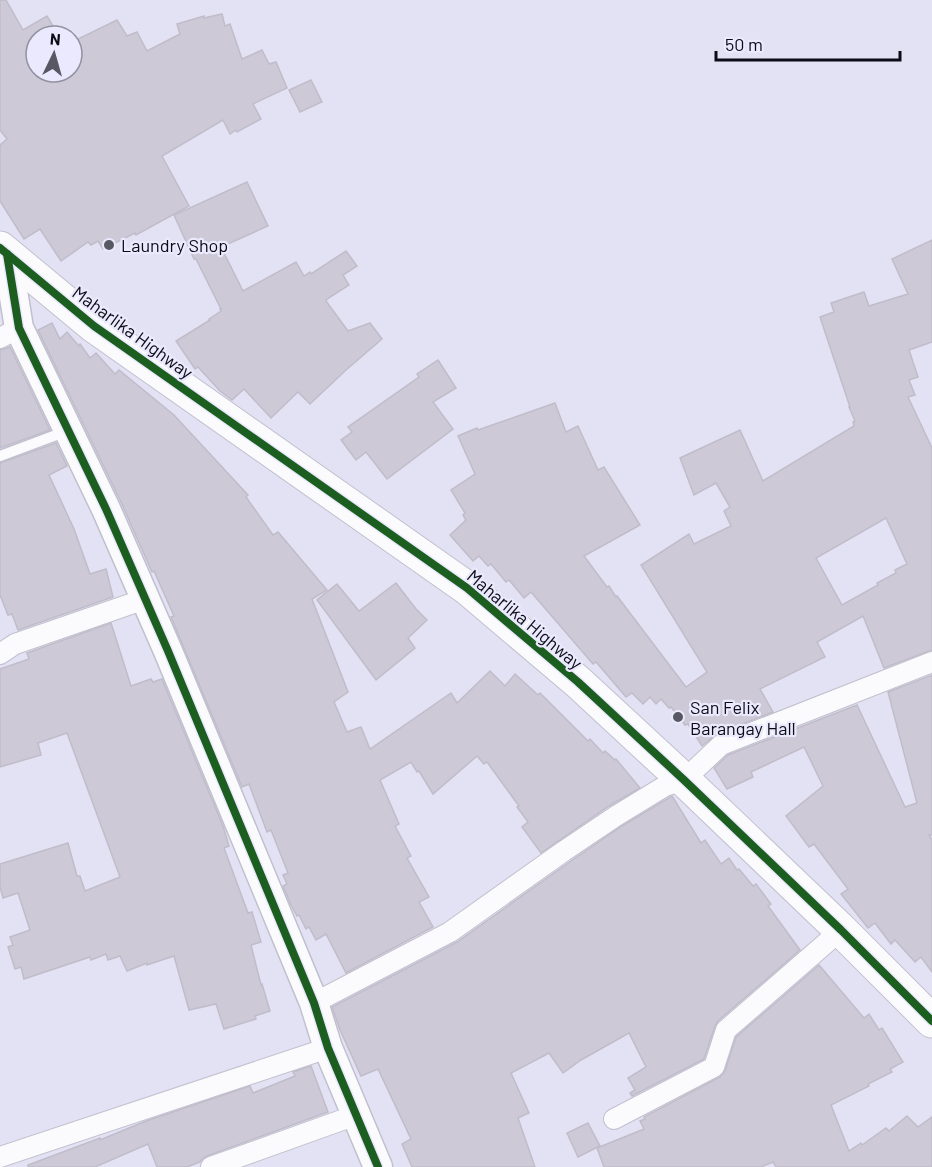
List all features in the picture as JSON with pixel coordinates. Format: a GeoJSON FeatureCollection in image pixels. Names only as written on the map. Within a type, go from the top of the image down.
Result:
{"type":"FeatureCollection","features":[{"type":"Feature","properties":{"kind":"highway","name":"Maharlika Highway"},"geometry":{"type":"LineString","coordinates":[[3,251],[94,326],[466,588],[578,682],[684,780],[841,930],[932,1021]]}},
{"type":"Feature","properties":{"kind":"street"},"geometry":{"type":"LineString","coordinates":[[3,251],[9,333],[68,430],[146,599],[314,1003],[328,1048],[378,1167]]}},
{"type":"Feature","properties":{"kind":"street"},"geometry":{"type":"LineString","coordinates":[[0,654],[15,644],[146,599]]}},
{"type":"Feature","properties":{"kind":"street"},"geometry":{"type":"LineString","coordinates":[[314,1003],[450,932],[616,816],[665,786],[684,780],[721,745],[932,662]]}},
{"type":"Feature","properties":{"kind":"street"},"geometry":{"type":"LineString","coordinates":[[614,1119],[714,1067],[726,1030],[841,930]]}},
{"type":"Feature","properties":{"kind":"street"},"geometry":{"type":"LineString","coordinates":[[0,1157],[328,1048]]}},
{"type":"Feature","properties":{"kind":"street"},"geometry":{"type":"LineString","coordinates":[[211,1167],[356,1115]]}},
{"type":"Feature","properties":{"kind":"lane"},"geometry":{"type":"LineString","coordinates":[[0,456],[68,430]]}},
{"type":"Feature","properties":{"kind":"building"},"geometry":{"type":"Polygon","coordinates":[[[0,0],[6,0],[24,29],[24,84],[84,84],[84,36],[117,20],[127,36],[137,32],[147,51],[180,34],[177,24],[204,16],[204,18],[222,14],[225,26],[230,24],[242,59],[262,50],[269,64],[276,62],[287,88],[253,104],[261,119],[230,134],[223,120],[162,156],[189,206],[136,235],[135,233],[103,249],[98,241],[91,245],[88,242],[61,261],[40,229],[24,239],[0,201],[0,145],[7,139],[0,130],[0,0]]]}},
{"type":"Feature","properties":{"kind":"building"},"geometry":{"type":"Polygon","coordinates":[[[47,16],[52,24],[33,24],[47,16]]]}},
{"type":"Feature","properties":{"kind":"building"},"geometry":{"type":"Polygon","coordinates":[[[311,80],[322,102],[300,112],[289,90],[311,80]]]}},
{"type":"Feature","properties":{"kind":"building"},"geometry":{"type":"Polygon","coordinates":[[[247,182],[268,226],[221,247],[243,291],[296,262],[304,276],[310,272],[311,274],[346,251],[357,266],[343,275],[349,285],[326,301],[348,331],[370,323],[382,339],[310,404],[298,392],[271,418],[244,389],[232,400],[220,391],[198,367],[195,369],[176,341],[210,320],[221,309],[174,215],[247,182]]]}},
{"type":"Feature","properties":{"kind":"building"},"geometry":{"type":"Polygon","coordinates":[[[932,240],[932,342],[909,350],[918,377],[909,380],[915,395],[908,397],[932,448],[932,650],[884,668],[863,616],[817,642],[825,657],[760,689],[773,712],[717,734],[702,746],[688,724],[685,725],[671,707],[669,708],[661,699],[656,704],[650,697],[643,704],[632,693],[626,697],[596,662],[593,664],[531,592],[524,598],[491,564],[488,566],[479,556],[473,561],[450,535],[466,520],[463,515],[465,513],[451,490],[475,474],[458,436],[555,403],[566,432],[578,426],[598,470],[604,467],[640,525],[584,556],[686,687],[707,672],[641,565],[689,534],[694,544],[731,526],[724,511],[730,507],[716,483],[694,495],[680,458],[740,430],[763,481],[854,426],[855,421],[820,317],[834,312],[831,303],[864,292],[869,306],[908,294],[892,259],[932,240]],[[886,518],[816,558],[842,605],[878,585],[877,583],[907,564],[886,518]]]}},
{"type":"Feature","properties":{"kind":"building"},"geometry":{"type":"Polygon","coordinates":[[[52,323],[60,339],[67,332],[90,358],[96,353],[115,374],[119,370],[174,415],[248,495],[246,497],[273,535],[278,532],[327,590],[312,599],[348,692],[334,702],[347,732],[361,727],[370,749],[451,693],[457,703],[490,671],[505,686],[515,674],[538,695],[540,693],[588,741],[590,739],[603,753],[605,751],[616,759],[640,788],[609,806],[541,853],[522,827],[528,822],[517,807],[519,806],[487,762],[484,764],[477,756],[433,794],[411,762],[380,780],[399,824],[395,826],[411,856],[407,858],[429,897],[419,902],[433,927],[346,973],[326,934],[316,940],[309,927],[306,929],[291,905],[283,886],[287,884],[283,875],[288,873],[271,830],[267,832],[249,784],[242,787],[154,571],[152,572],[38,330],[52,323]]]}},
{"type":"Feature","properties":{"kind":"building"},"geometry":{"type":"Polygon","coordinates":[[[10,347],[50,430],[0,448],[0,350],[10,347]]]}},
{"type":"Feature","properties":{"kind":"building"},"geometry":{"type":"Polygon","coordinates":[[[438,360],[456,388],[433,402],[453,429],[387,479],[366,452],[356,460],[341,440],[352,432],[348,427],[419,377],[417,374],[438,360]]]}},
{"type":"Feature","properties":{"kind":"building"},"geometry":{"type":"Polygon","coordinates":[[[56,443],[67,466],[49,475],[74,529],[90,574],[106,569],[113,597],[18,630],[12,614],[8,615],[0,595],[0,463],[56,443]]]}},
{"type":"Feature","properties":{"kind":"building"},"geometry":{"type":"Polygon","coordinates":[[[396,583],[427,620],[408,638],[415,648],[376,680],[317,600],[337,584],[359,611],[396,583]]]}},
{"type":"Feature","properties":{"kind":"building"},"geometry":{"type":"Polygon","coordinates":[[[111,623],[131,686],[151,679],[153,682],[162,679],[223,826],[229,846],[224,848],[248,913],[252,912],[261,942],[251,945],[270,1011],[255,1016],[256,1019],[224,1029],[216,1004],[189,1010],[174,956],[127,971],[120,956],[108,960],[106,954],[24,979],[21,967],[15,969],[8,947],[13,945],[10,937],[30,930],[18,893],[3,898],[0,887],[0,864],[68,843],[77,876],[80,876],[85,891],[120,877],[67,733],[38,743],[41,755],[0,767],[0,669],[29,659],[27,653],[111,623]]]}},
{"type":"Feature","properties":{"kind":"building"},"geometry":{"type":"Polygon","coordinates":[[[932,675],[932,835],[929,835],[932,840],[932,972],[921,957],[915,962],[895,940],[891,944],[875,923],[868,928],[841,894],[848,889],[814,844],[809,847],[786,816],[823,786],[804,747],[751,772],[753,777],[727,789],[714,768],[728,755],[857,705],[905,807],[917,803],[888,692],[932,675]]]}},
{"type":"Feature","properties":{"kind":"building"},"geometry":{"type":"Polygon","coordinates":[[[672,796],[701,843],[705,840],[721,864],[729,858],[753,886],[756,884],[771,904],[768,906],[800,950],[718,1021],[704,1059],[632,1096],[630,1093],[635,1090],[628,1078],[646,1067],[629,1033],[563,1073],[549,1053],[511,1073],[529,1113],[518,1118],[535,1167],[412,1167],[402,1144],[411,1139],[378,1069],[361,1076],[332,1007],[457,942],[622,826],[672,796]]]}},
{"type":"Feature","properties":{"kind":"building"},"geometry":{"type":"Polygon","coordinates":[[[819,965],[864,1018],[869,1014],[879,1030],[882,1028],[903,1062],[890,1069],[892,1072],[868,1084],[869,1086],[831,1105],[849,1151],[886,1128],[889,1131],[907,1116],[918,1127],[932,1117],[932,1167],[776,1167],[773,1162],[761,1167],[604,1167],[597,1148],[644,1129],[640,1121],[645,1119],[644,1117],[720,1077],[725,1071],[736,1037],[819,965]]]}},
{"type":"Feature","properties":{"kind":"building"},"geometry":{"type":"Polygon","coordinates":[[[311,1066],[328,1112],[207,1156],[200,1162],[187,1167],[157,1167],[148,1144],[95,1167],[28,1167],[28,1165],[146,1121],[250,1086],[253,1093],[295,1076],[293,1072],[311,1066]]]}},
{"type":"Feature","properties":{"kind":"building"},"geometry":{"type":"Polygon","coordinates":[[[588,1123],[600,1146],[578,1157],[567,1133],[588,1123]]]}},
{"type":"Feature","properties":{"kind":"cycle path"},"geometry":{"type":"LineString","coordinates":[[0,248],[94,326],[467,588],[578,682],[684,780],[841,930],[932,1021]]}},
{"type":"Feature","properties":{"kind":"cycle path"},"geometry":{"type":"LineString","coordinates":[[7,254],[19,328],[106,509],[168,651],[314,1003],[328,1048],[378,1167]]}},
{"type":"Feature","properties":{"kind":"place","name":"Laundry Shop"},"geometry":{"type":"Point","coordinates":[109,245]}},
{"type":"Feature","properties":{"kind":"place","name":"San Felix Barangay Hall"},"geometry":{"type":"Point","coordinates":[678,717]}}]}
